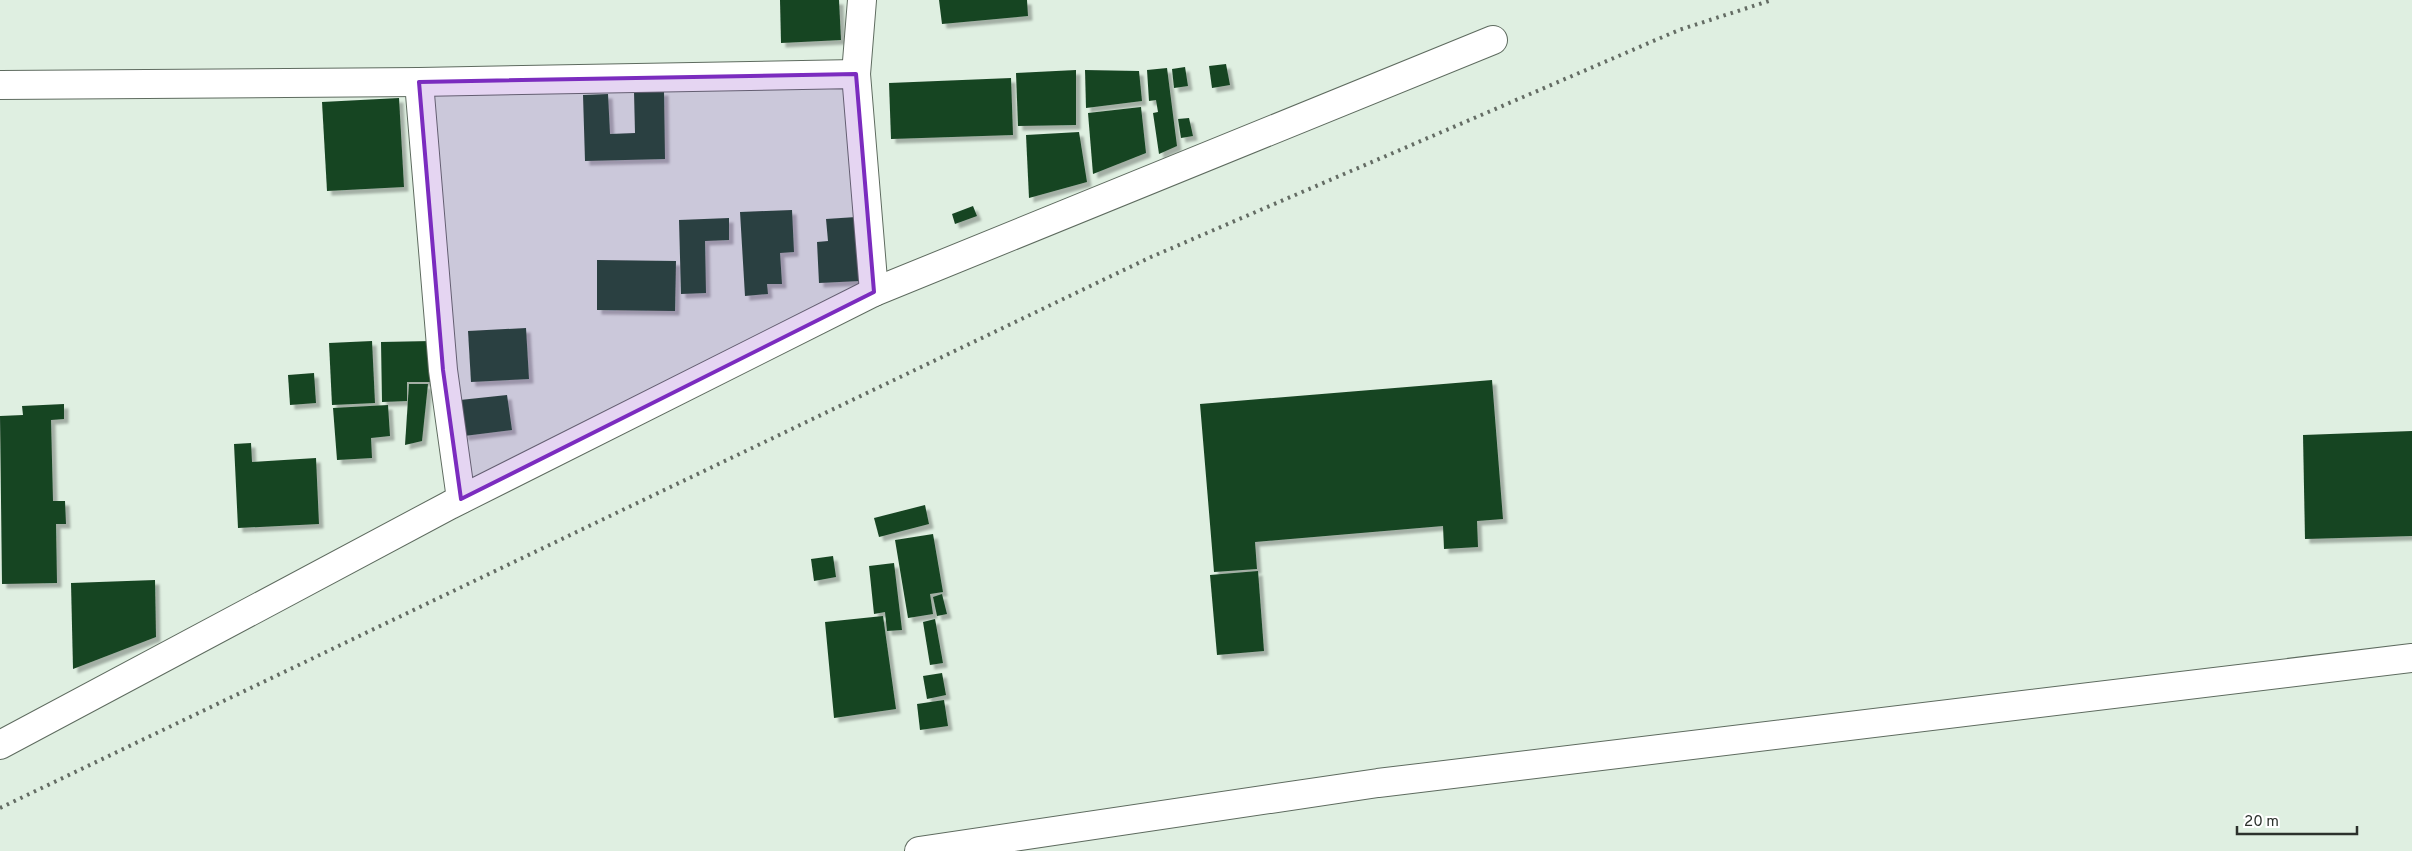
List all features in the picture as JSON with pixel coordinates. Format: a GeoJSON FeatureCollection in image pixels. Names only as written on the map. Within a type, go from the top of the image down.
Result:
{"type":"FeatureCollection","features":[{"type":"Feature","properties":{"kind":"street"},"geometry":{"type":"LineString","coordinates":[[862,0],[856,74],[874,292]]}},
{"type":"Feature","properties":{"kind":"street"},"geometry":{"type":"LineString","coordinates":[[0,745],[462,499],[874,292],[1493,40]]}},
{"type":"Feature","properties":{"kind":"street"},"geometry":{"type":"LineString","coordinates":[[0,85],[419,82],[856,74]]}},
{"type":"Feature","properties":{"kind":"street"},"geometry":{"type":"LineString","coordinates":[[419,82],[442,370],[462,499]]}},
{"type":"Feature","properties":{"kind":"street"},"geometry":{"type":"LineString","coordinates":[[919,851],[1378,783],[2412,658]]}},
{"type":"Feature","properties":{"kind":"highlighted area"},"geometry":{"type":"Polygon","coordinates":[[[856,74],[874,292],[461,499],[443,370],[419,82],[856,74]]]}},
{"type":"Feature","properties":{"kind":"building"},"geometry":{"type":"Polygon","coordinates":[[[780,0],[839,0],[841,40],[781,43],[780,0]]]}},
{"type":"Feature","properties":{"kind":"building"},"geometry":{"type":"Polygon","coordinates":[[[939,0],[1027,0],[1028,16],[942,24],[939,0]]]}},
{"type":"Feature","properties":{"kind":"building"},"geometry":{"type":"Polygon","coordinates":[[[1226,64],[1230,85],[1212,88],[1209,66],[1226,64]]]}},
{"type":"Feature","properties":{"kind":"building"},"geometry":{"type":"Polygon","coordinates":[[[1185,67],[1188,86],[1174,88],[1172,69],[1185,67]]]}},
{"type":"Feature","properties":{"kind":"building"},"geometry":{"type":"Polygon","coordinates":[[[1167,68],[1177,146],[1159,154],[1153,113],[1158,112],[1156,100],[1149,101],[1147,70],[1167,68]]]}},
{"type":"Feature","properties":{"kind":"building"},"geometry":{"type":"Polygon","coordinates":[[[1076,70],[1076,125],[1018,126],[1016,73],[1076,70]]]}},
{"type":"Feature","properties":{"kind":"building"},"geometry":{"type":"Polygon","coordinates":[[[1085,70],[1139,71],[1142,101],[1086,108],[1085,70]]]}},
{"type":"Feature","properties":{"kind":"building"},"geometry":{"type":"Polygon","coordinates":[[[1011,78],[1013,135],[891,139],[889,83],[1011,78]]]}},
{"type":"Feature","properties":{"kind":"building"},"geometry":{"type":"Polygon","coordinates":[[[664,91],[665,159],[585,161],[583,95],[608,94],[610,134],[635,133],[634,92],[664,91]]]}},
{"type":"Feature","properties":{"kind":"building"},"geometry":{"type":"Polygon","coordinates":[[[399,98],[404,187],[327,191],[322,102],[399,98]]]}},
{"type":"Feature","properties":{"kind":"building"},"geometry":{"type":"Polygon","coordinates":[[[1141,107],[1146,153],[1093,174],[1088,113],[1141,107]]]}},
{"type":"Feature","properties":{"kind":"building"},"geometry":{"type":"Polygon","coordinates":[[[1189,118],[1193,136],[1181,138],[1178,119],[1189,118]]]}},
{"type":"Feature","properties":{"kind":"building"},"geometry":{"type":"Polygon","coordinates":[[[1079,132],[1087,182],[1029,198],[1026,135],[1079,132]]]}},
{"type":"Feature","properties":{"kind":"building"},"geometry":{"type":"Polygon","coordinates":[[[973,206],[977,216],[955,224],[952,214],[973,206]]]}},
{"type":"Feature","properties":{"kind":"building"},"geometry":{"type":"Polygon","coordinates":[[[792,210],[794,252],[780,253],[782,284],[767,284],[768,294],[745,296],[740,212],[792,210]]]}},
{"type":"Feature","properties":{"kind":"building"},"geometry":{"type":"Polygon","coordinates":[[[856,217],[860,281],[819,283],[817,242],[828,241],[826,219],[856,217]]]}},
{"type":"Feature","properties":{"kind":"building"},"geometry":{"type":"Polygon","coordinates":[[[729,218],[729,240],[705,241],[706,293],[681,294],[679,220],[729,218]]]}},
{"type":"Feature","properties":{"kind":"building"},"geometry":{"type":"Polygon","coordinates":[[[597,260],[676,261],[675,311],[597,310],[597,260]]]}},
{"type":"Feature","properties":{"kind":"building"},"geometry":{"type":"Polygon","coordinates":[[[526,328],[529,379],[471,382],[468,331],[526,328]]]}},
{"type":"Feature","properties":{"kind":"building"},"geometry":{"type":"Polygon","coordinates":[[[372,341],[375,403],[332,405],[329,343],[372,341]]]}},
{"type":"Feature","properties":{"kind":"building"},"geometry":{"type":"Polygon","coordinates":[[[431,341],[432,382],[407,382],[407,401],[382,402],[381,342],[431,341]]]}},
{"type":"Feature","properties":{"kind":"building"},"geometry":{"type":"Polygon","coordinates":[[[314,373],[316,403],[290,405],[288,375],[314,373]]]}},
{"type":"Feature","properties":{"kind":"building"},"geometry":{"type":"Polygon","coordinates":[[[1492,380],[1503,519],[1477,521],[1478,547],[1444,549],[1443,526],[1255,542],[1257,569],[1214,572],[1200,404],[1492,380]]]}},
{"type":"Feature","properties":{"kind":"building"},"geometry":{"type":"Polygon","coordinates":[[[409,384],[428,384],[422,441],[405,445],[409,384]]]}},
{"type":"Feature","properties":{"kind":"building"},"geometry":{"type":"Polygon","coordinates":[[[507,395],[512,430],[464,436],[460,400],[507,395]]]}},
{"type":"Feature","properties":{"kind":"building"},"geometry":{"type":"Polygon","coordinates":[[[64,404],[64,419],[51,420],[53,501],[65,501],[66,524],[56,524],[57,583],[2,584],[0,416],[23,415],[22,406],[64,404]]]}},
{"type":"Feature","properties":{"kind":"building"},"geometry":{"type":"Polygon","coordinates":[[[388,405],[390,436],[371,438],[372,458],[337,460],[333,408],[388,405]]]}},
{"type":"Feature","properties":{"kind":"building"},"geometry":{"type":"Polygon","coordinates":[[[2412,431],[2412,536],[2305,539],[2303,435],[2412,431]]]}},
{"type":"Feature","properties":{"kind":"building"},"geometry":{"type":"Polygon","coordinates":[[[251,443],[252,462],[316,458],[319,524],[238,528],[234,444],[251,443]]]}},
{"type":"Feature","properties":{"kind":"building"},"geometry":{"type":"Polygon","coordinates":[[[925,505],[929,524],[879,537],[874,518],[925,505]]]}},
{"type":"Feature","properties":{"kind":"building"},"geometry":{"type":"Polygon","coordinates":[[[933,534],[943,592],[930,594],[933,614],[908,618],[895,540],[933,534]]]}},
{"type":"Feature","properties":{"kind":"building"},"geometry":{"type":"Polygon","coordinates":[[[833,556],[836,577],[814,581],[811,559],[833,556]]]}},
{"type":"Feature","properties":{"kind":"building"},"geometry":{"type":"Polygon","coordinates":[[[894,563],[902,630],[887,631],[885,612],[874,614],[869,566],[894,563]]]}},
{"type":"Feature","properties":{"kind":"building"},"geometry":{"type":"Polygon","coordinates":[[[1258,571],[1264,651],[1217,655],[1210,575],[1258,571]]]}},
{"type":"Feature","properties":{"kind":"building"},"geometry":{"type":"Polygon","coordinates":[[[155,580],[156,637],[73,669],[71,583],[155,580]]]}},
{"type":"Feature","properties":{"kind":"building"},"geometry":{"type":"Polygon","coordinates":[[[942,594],[947,614],[937,616],[933,597],[942,594]]]}},
{"type":"Feature","properties":{"kind":"building"},"geometry":{"type":"Polygon","coordinates":[[[883,616],[896,709],[834,718],[825,622],[883,616]]]}},
{"type":"Feature","properties":{"kind":"building"},"geometry":{"type":"Polygon","coordinates":[[[935,619],[943,663],[930,665],[923,622],[935,619]]]}},
{"type":"Feature","properties":{"kind":"building"},"geometry":{"type":"Polygon","coordinates":[[[942,673],[946,695],[927,699],[923,676],[942,673]]]}},
{"type":"Feature","properties":{"kind":"building"},"geometry":{"type":"Polygon","coordinates":[[[944,700],[948,726],[920,730],[917,704],[944,700]]]}},
{"type":"Feature","properties":{"kind":"railway"},"geometry":{"type":"LineString","coordinates":[[0,808],[1151,257],[1679,30],[1772,0]]}}]}
